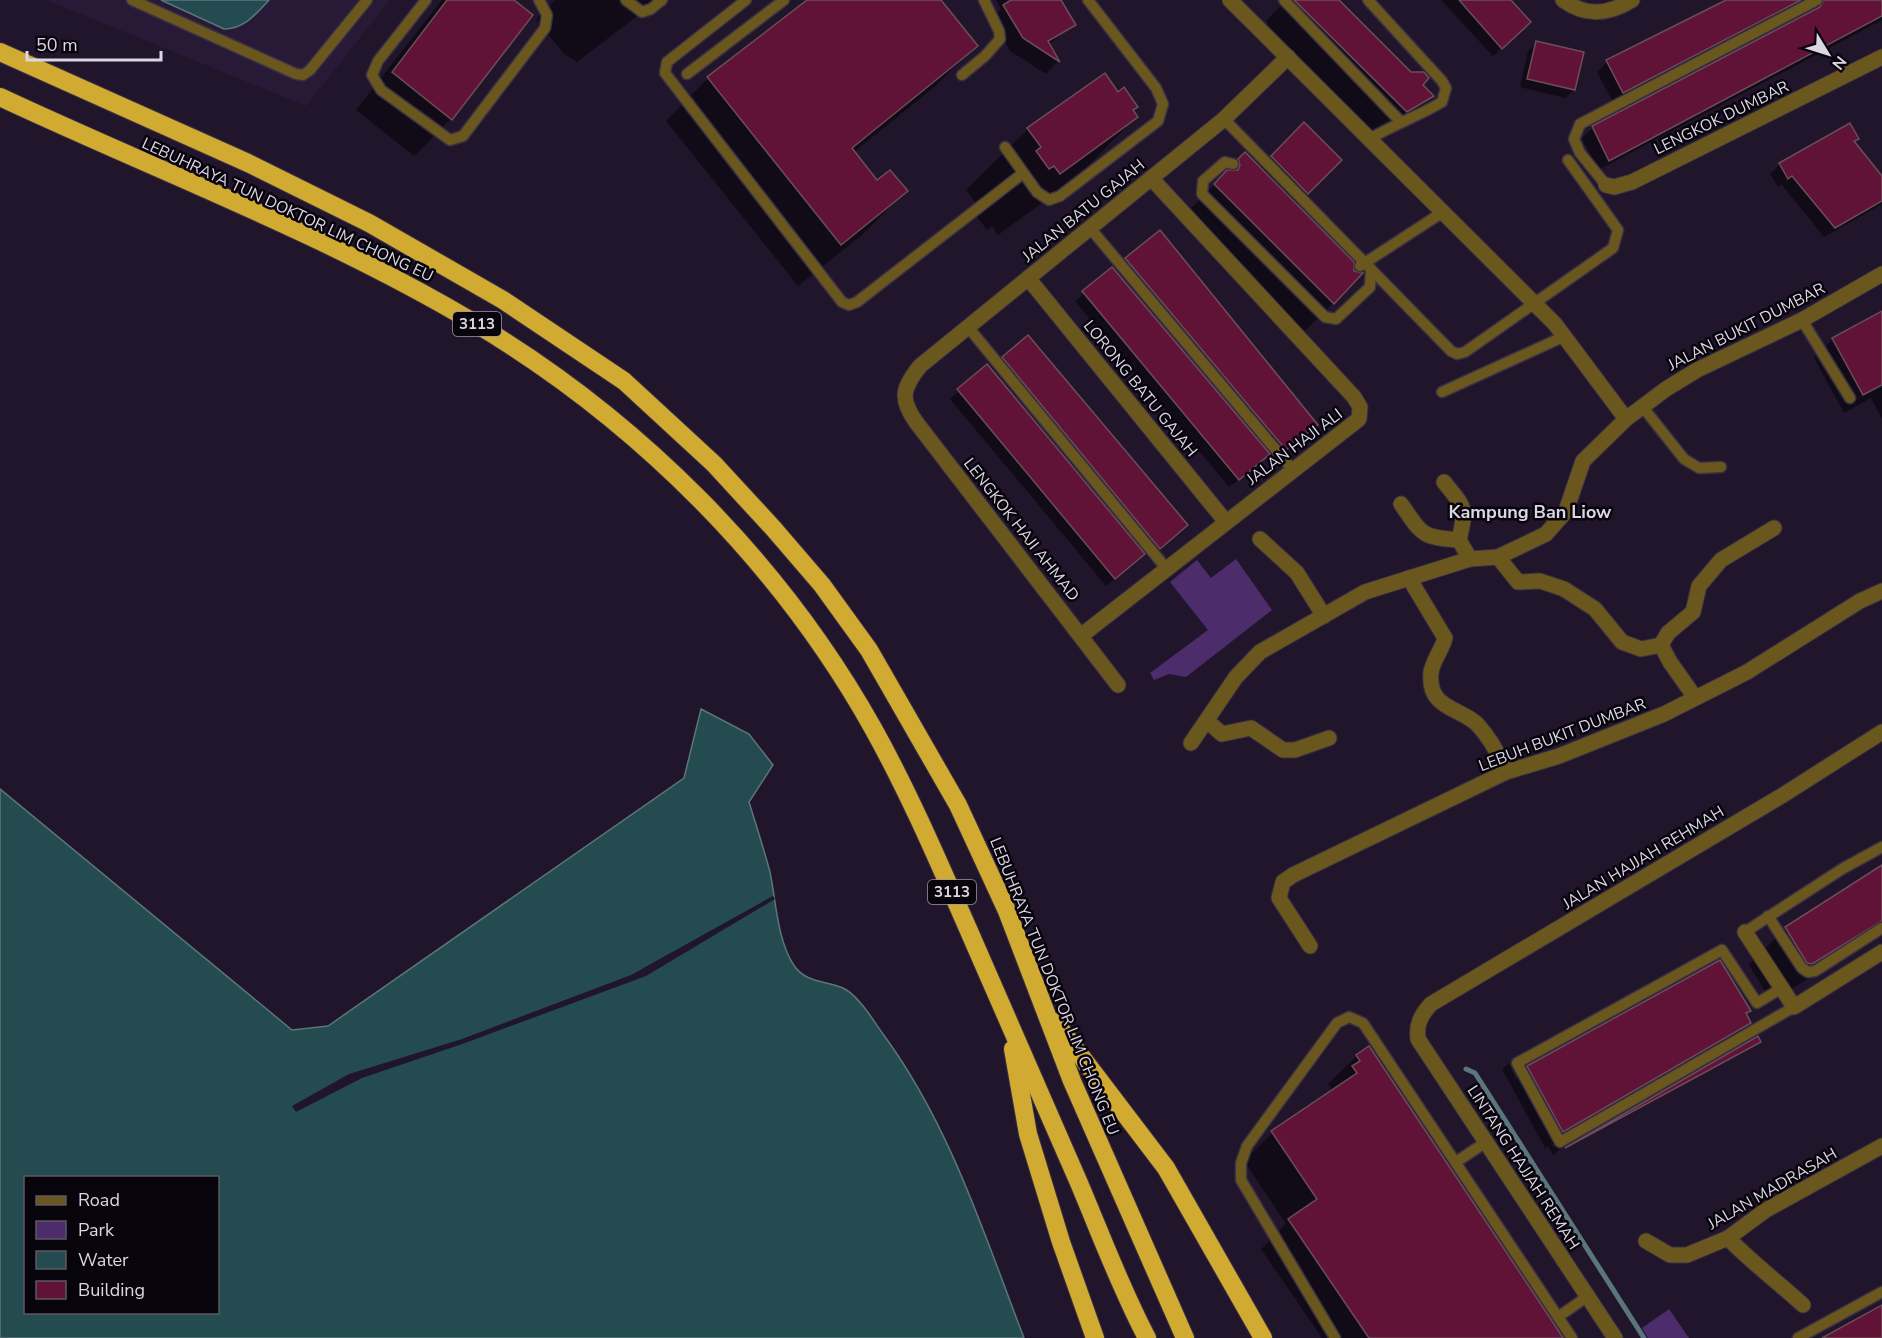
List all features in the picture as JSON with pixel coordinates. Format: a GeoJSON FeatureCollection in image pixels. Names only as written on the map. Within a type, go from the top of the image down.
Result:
{"type":"FeatureCollection","features":[{"type":"Feature","properties":{"kind":"highway","name":"LEBUHRAYA TUN DOKTOR LIM CHONG EU"},"geometry":{"type":"LineString","coordinates":[[0,52],[248,163],[398,239],[503,300],[624,381],[675,426],[773,528],[822,585],[869,650],[958,805],[1007,911],[1072,1081],[1185,1338]]}},
{"type":"Feature","properties":{"kind":"highway","name":"LEBUHRAYA TUN DOKTOR LIM CHONG EU"},"geometry":{"type":"LineString","coordinates":[[0,97],[238,204],[431,298],[478,325],[573,388],[655,457],[730,533],[813,633],[874,731],[926,832],[1147,1338]]}},
{"type":"Feature","properties":{"kind":"highway"},"geometry":{"type":"LineString","coordinates":[[1043,1006],[1166,1168],[1263,1338]]}},
{"type":"Feature","properties":{"kind":"highway"},"geometry":{"type":"LineString","coordinates":[[1008,1019],[1028,1134],[1061,1242],[1095,1338]]}},
{"type":"Feature","properties":{"kind":"street"},"geometry":{"type":"LineString","coordinates":[[1230,0],[1534,304],[1564,336],[1626,419]]}},
{"type":"Feature","properties":{"kind":"street"},"geometry":{"type":"LineString","coordinates":[[1563,0],[1574,9],[1589,13],[1618,8],[1632,0]]}},
{"type":"Feature","properties":{"kind":"street","name":"JALAN BATU GAJAH"},"geometry":{"type":"LineString","coordinates":[[904,393],[920,366],[1224,119],[1288,57]]}},
{"type":"Feature","properties":{"kind":"street","name":"LENGKOK DUMBAR"},"geometry":{"type":"LineString","coordinates":[[1606,185],[1614,187],[1632,182],[1882,57]]}},
{"type":"Feature","properties":{"kind":"street","name":"JALAN HAJI ALI"},"geometry":{"type":"LineString","coordinates":[[1082,635],[1359,419],[1360,407],[1354,397],[1151,178]]}},
{"type":"Feature","properties":{"kind":"street","name":"JALAN BUKIT DUMBAR"},"geometry":{"type":"LineString","coordinates":[[1191,743],[1236,677],[1260,652],[1365,592],[1470,559],[1498,557],[1546,534],[1558,524],[1566,511],[1583,461],[1642,406],[1666,388],[1720,358],[1802,320],[1882,274]]}},
{"type":"Feature","properties":{"kind":"street","name":"LORONG BATU GAJAH"},"geometry":{"type":"LineString","coordinates":[[1028,278],[1226,522]]}},
{"type":"Feature","properties":{"kind":"street","name":"LENGKOK HAJI AHMAD"},"geometry":{"type":"LineString","coordinates":[[904,393],[906,407],[916,422],[1082,635],[1118,685]]}},
{"type":"Feature","properties":{"kind":"street"},"geometry":{"type":"LineString","coordinates":[[1444,482],[1462,505],[1465,515],[1459,540],[1470,559]]}},
{"type":"Feature","properties":{"kind":"street"},"geometry":{"type":"LineString","coordinates":[[1401,504],[1422,533],[1429,538],[1459,540]]}},
{"type":"Feature","properties":{"kind":"street"},"geometry":{"type":"LineString","coordinates":[[1498,557],[1507,572],[1518,582],[1552,583],[1595,609],[1622,642],[1641,649],[1661,645],[1668,633],[1693,612],[1699,586],[1721,560],[1774,528]]}},
{"type":"Feature","properties":{"kind":"street"},"geometry":{"type":"LineString","coordinates":[[1260,539],[1297,573],[1324,616]]}},
{"type":"Feature","properties":{"kind":"street"},"geometry":{"type":"LineString","coordinates":[[1409,578],[1445,638],[1431,671],[1431,680],[1437,698],[1445,707],[1475,722],[1500,754],[1506,772]]}},
{"type":"Feature","properties":{"kind":"street","name":"LEBUH BUKIT DUMBAR"},"geometry":{"type":"LineString","coordinates":[[1310,946],[1279,898],[1283,882],[1323,859],[1506,772],[1559,756],[1664,714],[1694,696],[1747,672],[1860,601],[1882,591]]}},
{"type":"Feature","properties":{"kind":"street"},"geometry":{"type":"LineString","coordinates":[[1661,645],[1694,696]]}},
{"type":"Feature","properties":{"kind":"street"},"geometry":{"type":"LineString","coordinates":[[1207,721],[1222,734],[1251,728],[1257,730],[1283,750],[1295,750],[1329,738]]}},
{"type":"Feature","properties":{"kind":"street","name":"JALAN HAJJAH REHMAH"},"geometry":{"type":"LineString","coordinates":[[1423,1013],[1431,1004],[1783,795],[1882,732]]}},
{"type":"Feature","properties":{"kind":"street"},"geometry":{"type":"LineString","coordinates":[[1745,932],[1794,1007],[1882,952]]}},
{"type":"Feature","properties":{"kind":"street","name":"LINTANG HAJJAH REMAH"},"geometry":{"type":"LineString","coordinates":[[1423,1013],[1416,1027],[1418,1039],[1615,1338]]}},
{"type":"Feature","properties":{"kind":"street","name":"JALAN MADRASAH"},"geometry":{"type":"LineString","coordinates":[[1646,1241],[1676,1256],[1728,1238],[1766,1210],[1882,1146]]}},
{"type":"Feature","properties":{"kind":"street"},"geometry":{"type":"LineString","coordinates":[[1728,1238],[1753,1264],[1769,1274],[1803,1305]]}},
{"type":"Feature","properties":{"kind":"lane"},"geometry":{"type":"LineString","coordinates":[[132,0],[296,74],[303,75],[310,70],[367,0]]}},
{"type":"Feature","properties":{"kind":"lane"},"geometry":{"type":"LineString","coordinates":[[426,0],[378,61],[372,75],[381,90],[450,141],[463,136],[545,28],[547,15],[539,0]]}},
{"type":"Feature","properties":{"kind":"lane"},"geometry":{"type":"LineString","coordinates":[[626,0],[642,12],[651,9],[662,0]]}},
{"type":"Feature","properties":{"kind":"lane"},"geometry":{"type":"LineString","coordinates":[[746,0],[668,62],[665,73],[842,302],[849,305],[857,302],[1022,174]]}},
{"type":"Feature","properties":{"kind":"lane"},"geometry":{"type":"LineString","coordinates":[[687,74],[784,0]]}},
{"type":"Feature","properties":{"kind":"lane"},"geometry":{"type":"LineString","coordinates":[[962,75],[985,56],[1000,39],[996,23],[984,0]]}},
{"type":"Feature","properties":{"kind":"lane"},"geometry":{"type":"LineString","coordinates":[[1005,147],[1022,174],[1042,198],[1049,200],[1060,196],[1158,121],[1163,104],[1156,88],[1088,0]]}},
{"type":"Feature","properties":{"kind":"lane"},"geometry":{"type":"LineString","coordinates":[[1284,0],[1400,121]]}},
{"type":"Feature","properties":{"kind":"lane"},"geometry":{"type":"LineString","coordinates":[[1368,0],[1446,88],[1442,102],[1412,120],[1400,121],[1370,139]]}},
{"type":"Feature","properties":{"kind":"lane"},"geometry":{"type":"LineString","coordinates":[[1606,185],[1580,153],[1574,140],[1575,131],[1580,124],[1817,0]]}},
{"type":"Feature","properties":{"kind":"lane"},"geometry":{"type":"LineString","coordinates":[[1224,119],[1365,266],[1451,351],[1457,354],[1465,352],[1612,248],[1618,238],[1618,230],[1568,160]]}},
{"type":"Feature","properties":{"kind":"lane"},"geometry":{"type":"LineString","coordinates":[[1233,164],[1225,162],[1203,181],[1202,194],[1325,317],[1336,319],[1370,287],[1365,266]]}},
{"type":"Feature","properties":{"kind":"lane"},"geometry":{"type":"LineString","coordinates":[[1365,266],[1443,212]]}},
{"type":"Feature","properties":{"kind":"lane"},"geometry":{"type":"LineString","coordinates":[[1090,228],[1292,469]]}},
{"type":"Feature","properties":{"kind":"lane"},"geometry":{"type":"LineString","coordinates":[[1802,320],[1850,398]]}},
{"type":"Feature","properties":{"kind":"lane"},"geometry":{"type":"LineString","coordinates":[[968,327],[1166,568]]}},
{"type":"Feature","properties":{"kind":"lane"},"geometry":{"type":"LineString","coordinates":[[1442,392],[1564,336]]}},
{"type":"Feature","properties":{"kind":"lane"},"geometry":{"type":"LineString","coordinates":[[1642,406],[1684,459],[1699,468],[1722,467]]}},
{"type":"Feature","properties":{"kind":"lane"},"geometry":{"type":"LineString","coordinates":[[1745,932],[1882,847]]}},
{"type":"Feature","properties":{"kind":"lane"},"geometry":{"type":"LineString","coordinates":[[1768,916],[1802,968],[1808,972],[1815,971],[1882,928]]}},
{"type":"Feature","properties":{"kind":"lane"},"geometry":{"type":"LineString","coordinates":[[1782,988],[1756,1003],[1722,950],[1517,1063],[1560,1142],[1794,1007]]}},
{"type":"Feature","properties":{"kind":"lane"},"geometry":{"type":"LineString","coordinates":[[1335,1338],[1241,1180],[1241,1163],[1248,1146],[1337,1023],[1349,1017],[1363,1023],[1572,1338]]}},
{"type":"Feature","properties":{"kind":"lane"},"geometry":{"type":"LineString","coordinates":[[1456,1162],[1486,1142]]}},
{"type":"Feature","properties":{"kind":"lane"},"geometry":{"type":"LineString","coordinates":[[1798,1338],[1882,1292]]}},
{"type":"Feature","properties":{"kind":"lane"},"geometry":{"type":"LineString","coordinates":[[1558,1317],[1588,1296]]}},
{"type":"Feature","properties":{"kind":"shaded area"},"geometry":{"type":"Polygon","coordinates":[[[46,0],[390,0],[306,106],[46,0]]]}},
{"type":"Feature","properties":{"kind":"green space"},"geometry":{"type":"Polygon","coordinates":[[[1236,559],[1272,610],[1186,677],[1169,674],[1154,680],[1150,673],[1208,630],[1170,582],[1197,560],[1211,578],[1236,559]]]}},
{"type":"Feature","properties":{"kind":"green space"},"geometry":{"type":"Polygon","coordinates":[[[1669,1309],[1689,1338],[1648,1338],[1642,1328],[1669,1309]]]}},
{"type":"Feature","properties":{"kind":"water"},"geometry":{"type":"Polygon","coordinates":[[[161,0],[269,0],[244,24],[224,29],[161,0]]]}},
{"type":"Feature","properties":{"kind":"water"},"geometry":{"type":"Polygon","coordinates":[[[701,709],[749,734],[773,765],[749,802],[770,872],[783,943],[793,964],[804,976],[839,986],[856,998],[907,1069],[928,1105],[964,1181],[1024,1338],[0,1338],[0,789],[292,1030],[328,1026],[684,778],[701,709]]]}},
{"type":"Feature","properties":{"kind":"pier"},"geometry":{"type":"Polygon","coordinates":[[[773,896],[775,899],[646,976],[465,1043],[362,1078],[296,1112],[292,1106],[349,1074],[462,1039],[631,975],[773,896]]]}},
{"type":"Feature","properties":{"kind":"building"},"geometry":{"type":"Polygon","coordinates":[[[447,0],[514,0],[533,15],[452,120],[392,72],[447,0]]]}},
{"type":"Feature","properties":{"kind":"building"},"geometry":{"type":"Polygon","coordinates":[[[807,0],[941,0],[978,46],[852,148],[877,180],[890,170],[908,191],[841,245],[707,77],[807,0]]]}},
{"type":"Feature","properties":{"kind":"building"},"geometry":{"type":"Polygon","coordinates":[[[1011,0],[1061,0],[1076,25],[1048,41],[1060,62],[1023,38],[1003,5],[1011,0]]]}},
{"type":"Feature","properties":{"kind":"building"},"geometry":{"type":"Polygon","coordinates":[[[1294,0],[1339,0],[1411,72],[1424,72],[1429,78],[1423,85],[1434,96],[1407,112],[1294,0]]]}},
{"type":"Feature","properties":{"kind":"building"},"geometry":{"type":"Polygon","coordinates":[[[1459,0],[1511,0],[1531,22],[1502,49],[1459,0]]]}},
{"type":"Feature","properties":{"kind":"building"},"geometry":{"type":"Polygon","coordinates":[[[1726,0],[1801,0],[1623,93],[1606,60],[1726,0]]]}},
{"type":"Feature","properties":{"kind":"building"},"geometry":{"type":"Polygon","coordinates":[[[1824,0],[1882,0],[1882,16],[1609,161],[1592,126],[1820,7],[1824,0]]]}},
{"type":"Feature","properties":{"kind":"building"},"geometry":{"type":"Polygon","coordinates":[[[1536,41],[1584,52],[1575,90],[1527,79],[1536,41]]]}},
{"type":"Feature","properties":{"kind":"building"},"geometry":{"type":"Polygon","coordinates":[[[1105,73],[1118,92],[1124,87],[1138,107],[1133,110],[1138,117],[1060,174],[1054,166],[1049,169],[1036,151],[1041,147],[1027,128],[1105,73]]]}},
{"type":"Feature","properties":{"kind":"building"},"geometry":{"type":"Polygon","coordinates":[[[1304,122],[1342,160],[1308,194],[1271,156],[1304,122]]]}},
{"type":"Feature","properties":{"kind":"building"},"geometry":{"type":"Polygon","coordinates":[[[1850,123],[1859,139],[1854,141],[1882,176],[1882,201],[1835,228],[1792,176],[1788,179],[1779,163],[1850,123]]]}},
{"type":"Feature","properties":{"kind":"building"},"geometry":{"type":"Polygon","coordinates":[[[1245,152],[1354,262],[1354,271],[1363,273],[1334,304],[1214,184],[1227,170],[1238,170],[1240,165],[1238,159],[1245,152]]]}},
{"type":"Feature","properties":{"kind":"building"},"geometry":{"type":"Polygon","coordinates":[[[1160,230],[1318,425],[1286,450],[1125,258],[1160,230]]]}},
{"type":"Feature","properties":{"kind":"building"},"geometry":{"type":"Polygon","coordinates":[[[1112,267],[1270,454],[1239,480],[1082,291],[1112,267]]]}},
{"type":"Feature","properties":{"kind":"building"},"geometry":{"type":"Polygon","coordinates":[[[1882,311],[1882,385],[1863,395],[1832,338],[1882,311]]]}},
{"type":"Feature","properties":{"kind":"building"},"geometry":{"type":"Polygon","coordinates":[[[1028,335],[1188,525],[1160,549],[1002,357],[1028,335]]]}},
{"type":"Feature","properties":{"kind":"building"},"geometry":{"type":"Polygon","coordinates":[[[987,364],[1145,554],[1115,579],[957,389],[987,364]]]}},
{"type":"Feature","properties":{"kind":"building"},"geometry":{"type":"Polygon","coordinates":[[[1882,865],[1882,921],[1812,964],[1807,963],[1785,927],[1882,865]]]}},
{"type":"Feature","properties":{"kind":"building"},"geometry":{"type":"Polygon","coordinates":[[[1720,960],[1751,1011],[1746,1013],[1751,1023],[1563,1132],[1527,1066],[1720,960]]]}},
{"type":"Feature","properties":{"kind":"building"},"geometry":{"type":"Polygon","coordinates":[[[1758,1036],[1761,1042],[1565,1148],[1758,1036]]]}},
{"type":"Feature","properties":{"kind":"building"},"geometry":{"type":"Polygon","coordinates":[[[1369,1046],[1563,1338],[1369,1338],[1288,1219],[1317,1199],[1271,1131],[1357,1073],[1352,1066],[1360,1061],[1356,1055],[1369,1046]]]}},
{"type":"Feature","properties":{"kind":"building"},"geometry":{"type":"Polygon","coordinates":[[[1882,1305],[1882,1338],[1822,1338],[1882,1305]]]}},
{"type":"Feature","properties":{"kind":"waterway"},"geometry":{"type":"LineString","coordinates":[[1466,1069],[1475,1073],[1644,1338]]}},
{"type":"Feature","properties":{"kind":"district","name":"Kampung Ban Liow"},"geometry":{"type":"Point","coordinates":[1530,512]}}]}
